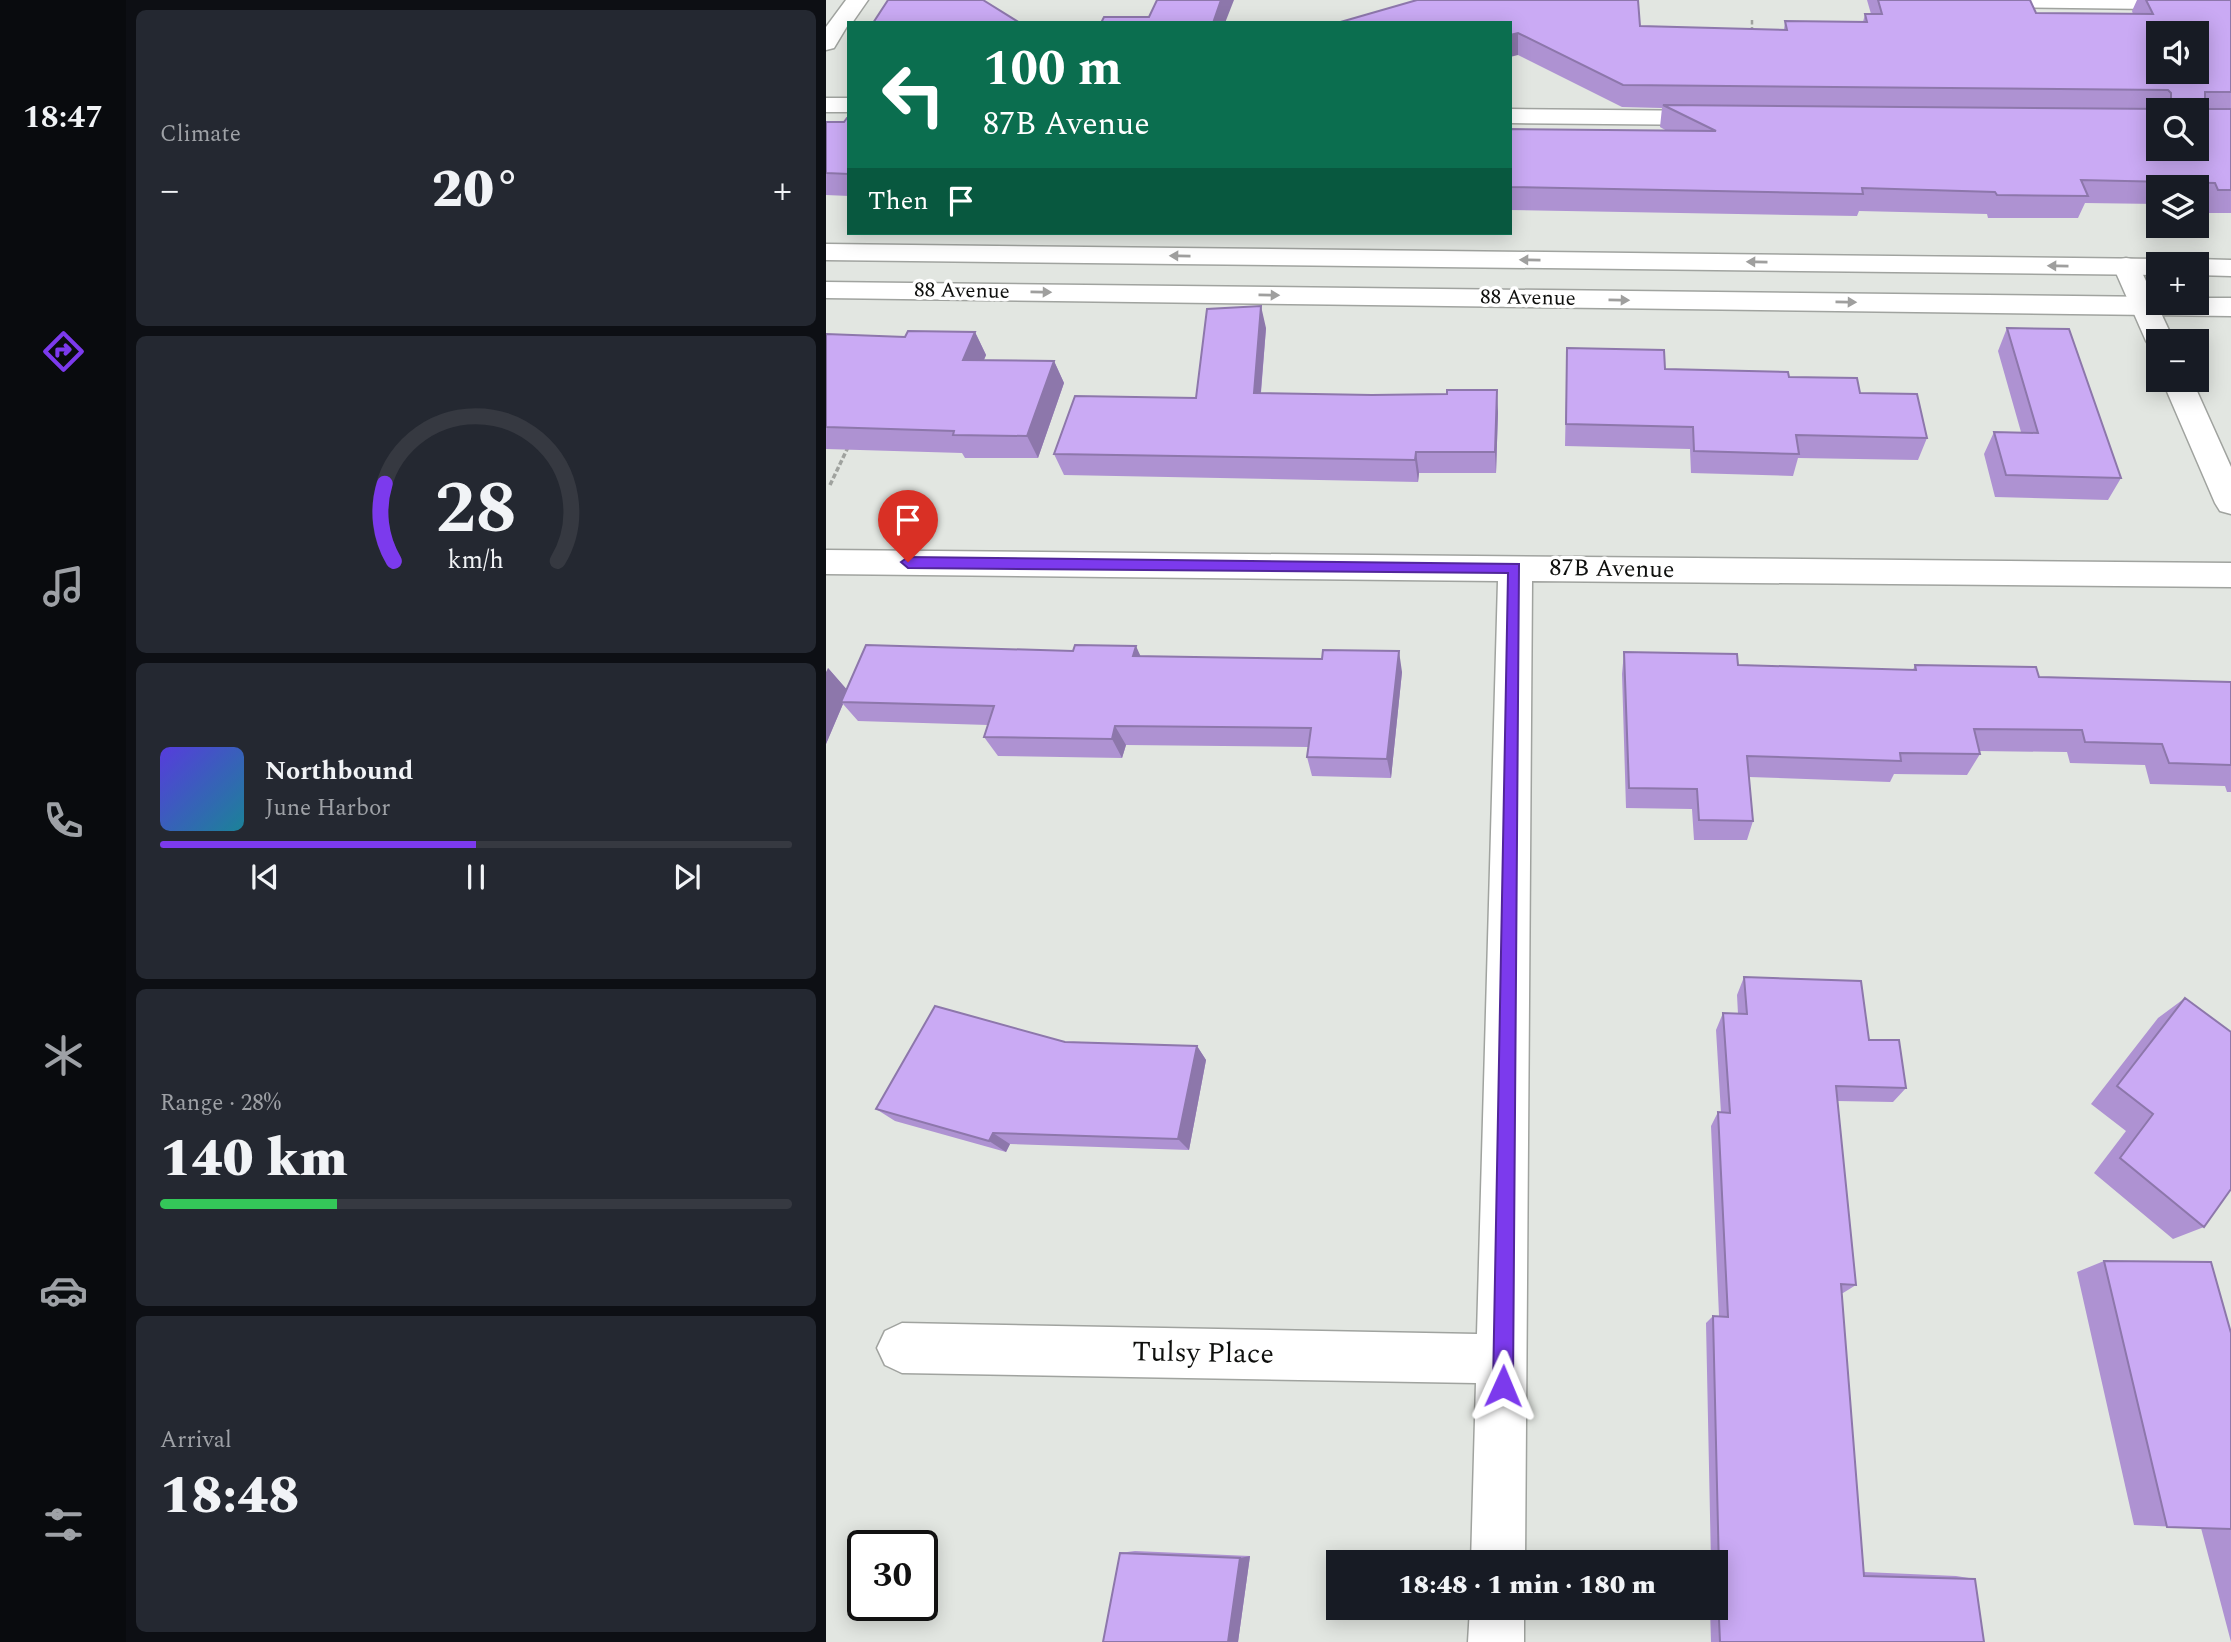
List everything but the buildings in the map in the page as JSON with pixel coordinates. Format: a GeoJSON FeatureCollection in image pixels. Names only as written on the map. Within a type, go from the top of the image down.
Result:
{"type":"FeatureCollection","features":[{"type":"Feature","properties":{"kind":"street"},"geometry":{"type":"LineString","coordinates":[[826,43],[857,0]]}},
{"type":"Feature","properties":{"kind":"street"},"geometry":{"type":"LineString","coordinates":[[1919,0],[2231,4]]}},
{"type":"Feature","properties":{"kind":"street"},"geometry":{"type":"LineString","coordinates":[[826,105],[847,105]]}},
{"type":"Feature","properties":{"kind":"street"},"geometry":{"type":"LineString","coordinates":[[1512,116],[1741,119]]}},
{"type":"Feature","properties":{"kind":"street","name":"88 Avenue"},"geometry":{"type":"LineString","coordinates":[[826,252],[2146,267]]}},
{"type":"Feature","properties":{"kind":"street"},"geometry":{"type":"LineString","coordinates":[[2126,267],[2155,329]]}},
{"type":"Feature","properties":{"kind":"street"},"geometry":{"type":"LineString","coordinates":[[2209,267],[2231,268]]}},
{"type":"Feature","properties":{"kind":"street","name":"88 Avenue"},"geometry":{"type":"LineString","coordinates":[[826,289],[2231,307]]}},
{"type":"Feature","properties":{"kind":"street"},"geometry":{"type":"LineString","coordinates":[[2182,392],[2231,503]]}},
{"type":"Feature","properties":{"kind":"street","name":"87B Avenue"},"geometry":{"type":"LineString","coordinates":[[826,562],[2231,575]]}},
{"type":"Feature","properties":{"kind":"street"},"geometry":{"type":"LineString","coordinates":[[1498,1550],[1515,568]]}},
{"type":"Feature","properties":{"kind":"street","name":"Tulsy Place"},"geometry":{"type":"LineString","coordinates":[[902,1348],[1503,1359]]}},
{"type":"Feature","properties":{"kind":"street"},"geometry":{"type":"LineString","coordinates":[[1496,1642],[1497,1620]]}},
{"type":"Feature","properties":{"kind":"path"},"geometry":{"type":"LineString","coordinates":[[1752,20],[1752,41]]}},
{"type":"Feature","properties":{"kind":"path"},"geometry":{"type":"LineString","coordinates":[[830,485],[850,444]]}},
{"type":"Feature","properties":{"kind":"route"},"geometry":{"type":"LineString","coordinates":[[908,562],[1515,568],[1503,1386]]}}]}
